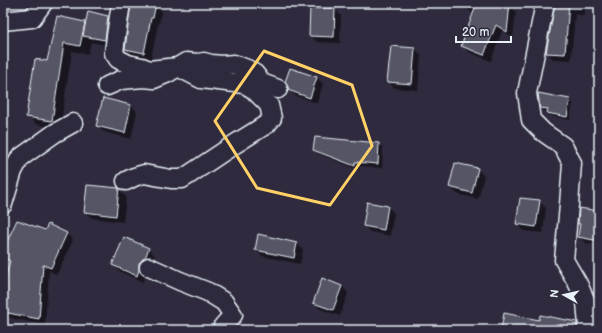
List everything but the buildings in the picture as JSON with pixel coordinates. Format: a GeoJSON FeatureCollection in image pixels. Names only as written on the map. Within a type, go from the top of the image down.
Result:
{"type":"FeatureCollection","features":[{"type":"Feature","properties":{"kind":"street"},"geometry":{"type":"LineString","coordinates":[[3,21],[32,18],[43,3]]}},
{"type":"Feature","properties":{"kind":"street"},"geometry":{"type":"LineString","coordinates":[[121,3],[114,53],[118,59],[128,64],[142,66],[149,70],[178,67],[201,79],[244,84],[269,105],[272,118],[267,124],[182,179],[171,179],[144,174],[134,177],[126,182]]}},
{"type":"Feature","properties":{"kind":"street"},"geometry":{"type":"LineString","coordinates":[[545,3],[527,93],[531,120],[542,132],[562,146],[572,163],[564,260],[578,284],[586,302],[588,326],[586,330]]}},
{"type":"Feature","properties":{"kind":"street"},"geometry":{"type":"LineString","coordinates":[[107,86],[121,80],[143,78],[154,79],[168,73],[186,62],[204,62],[222,66],[234,64],[255,74],[262,83],[278,89]]}},
{"type":"Feature","properties":{"kind":"street"},"geometry":{"type":"LineString","coordinates":[[3,204],[13,170],[20,158],[72,123]]}},
{"type":"Feature","properties":{"kind":"street"},"geometry":{"type":"LineString","coordinates":[[149,267],[208,292],[224,302],[232,315],[223,326],[222,330]]}},
{"type":"Feature","properties":{"kind":"highlighted area"},"geometry":{"type":"Polygon","coordinates":[[[264,51],[352,85],[372,146],[330,205],[257,188],[215,121],[264,51]]]}}]}
